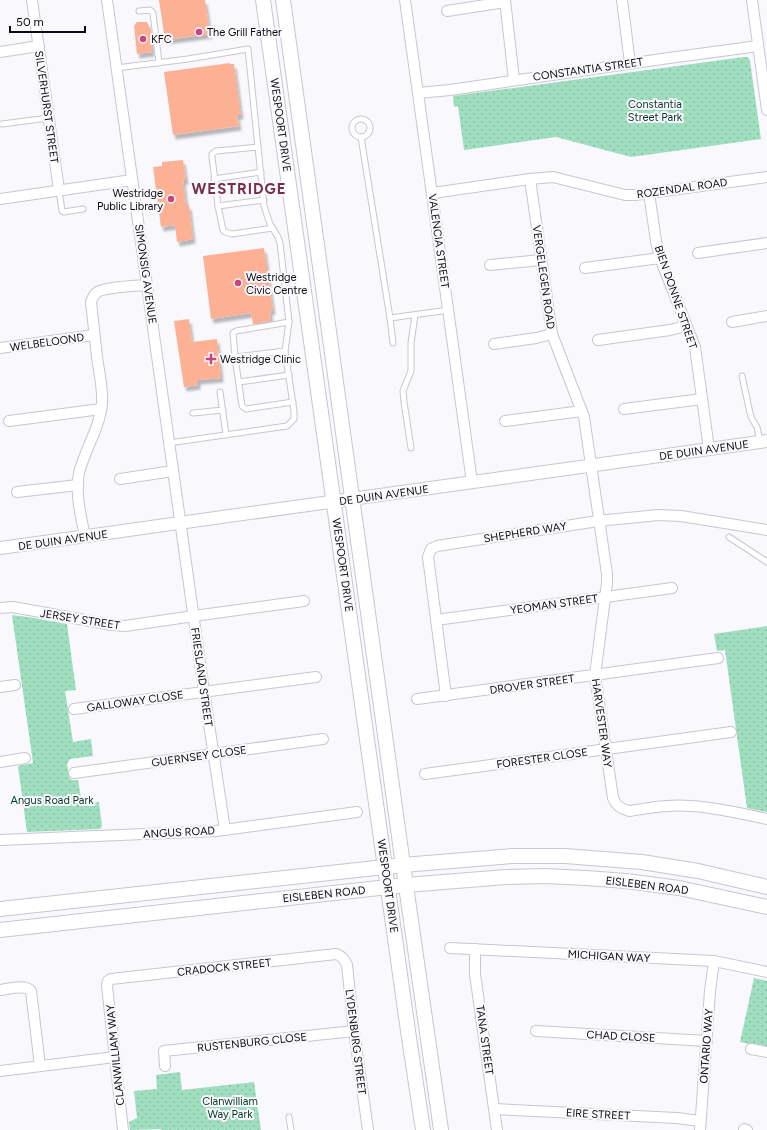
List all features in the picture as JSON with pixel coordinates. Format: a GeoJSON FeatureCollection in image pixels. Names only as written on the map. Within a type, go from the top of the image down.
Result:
{"type":"FeatureCollection","features":[{"type":"Feature","properties":{"kind":"main road","name":"WESPOORT DRIVE"},"geometry":{"type":"LineString","coordinates":[[263,0],[423,1130]]}},
{"type":"Feature","properties":{"kind":"main road","name":"WESPOORT DRIVE"},"geometry":{"type":"LineString","coordinates":[[283,0],[441,1130]]}},
{"type":"Feature","properties":{"kind":"main road","name":"EISLEBEN ROAD"},"geometry":{"type":"LineString","coordinates":[[0,909],[403,865],[512,856],[565,856],[619,860],[675,867],[767,887]]}},
{"type":"Feature","properties":{"kind":"main road","name":"EISLEBEN ROAD"},"geometry":{"type":"LineString","coordinates":[[0,930],[406,885],[506,877],[545,876],[626,881],[680,888],[767,907]]}},
{"type":"Feature","properties":{"kind":"street","name":"SILVERHURST STREET"},"geometry":{"type":"LineString","coordinates":[[32,0],[59,190]]}},
{"type":"Feature","properties":{"kind":"street","name":"SIMONSIG AVENUE"},"geometry":{"type":"LineString","coordinates":[[107,0],[181,523]]}},
{"type":"Feature","properties":{"kind":"street","name":"VALENCIA STREET"},"geometry":{"type":"LineString","coordinates":[[405,0],[472,482]]}},
{"type":"Feature","properties":{"kind":"street"},"geometry":{"type":"LineString","coordinates":[[622,0],[630,64]]}},
{"type":"Feature","properties":{"kind":"street"},"geometry":{"type":"LineString","coordinates":[[752,0],[767,110]]}},
{"type":"Feature","properties":{"kind":"street"},"geometry":{"type":"LineString","coordinates":[[447,11],[505,1],[514,80]]}},
{"type":"Feature","properties":{"kind":"street"},"geometry":{"type":"LineString","coordinates":[[0,52],[39,46]]}},
{"type":"Feature","properties":{"kind":"street","name":"CONSTANTIA STREET"},"geometry":{"type":"LineString","coordinates":[[418,93],[450,90],[758,46]]}},
{"type":"Feature","properties":{"kind":"street","name":"ROZENDAL ROAD"},"geometry":{"type":"LineString","coordinates":[[432,193],[553,177],[625,195],[635,195],[767,176]]}},
{"type":"Feature","properties":{"kind":"street"},"geometry":{"type":"LineString","coordinates":[[0,199],[132,180]]}},
{"type":"Feature","properties":{"kind":"street","name":"VERGELEGEN ROAD"},"geometry":{"type":"LineString","coordinates":[[530,180],[552,334],[582,411],[590,466]]}},
{"type":"Feature","properties":{"kind":"street","name":"BIEN DONNE STREET"},"geometry":{"type":"LineString","coordinates":[[650,193],[660,258],[695,348],[709,449]]}},
{"type":"Feature","properties":{"kind":"street"},"geometry":{"type":"LineString","coordinates":[[698,253],[767,243]]}},
{"type":"Feature","properties":{"kind":"street"},"geometry":{"type":"LineString","coordinates":[[585,268],[660,258]]}},
{"type":"Feature","properties":{"kind":"street"},"geometry":{"type":"LineString","coordinates":[[490,265],[541,260]]}},
{"type":"Feature","properties":{"kind":"street"},"geometry":{"type":"LineString","coordinates":[[85,537],[78,493],[79,472],[100,417],[102,400],[91,302],[96,293],[103,290],[147,285]]}},
{"type":"Feature","properties":{"kind":"street"},"geometry":{"type":"LineString","coordinates":[[732,322],[767,316]]}},
{"type":"Feature","properties":{"kind":"street"},"geometry":{"type":"LineString","coordinates":[[598,340],[670,330],[686,326]]}},
{"type":"Feature","properties":{"kind":"street"},"geometry":{"type":"LineString","coordinates":[[494,344],[536,338],[552,334]]}},
{"type":"Feature","properties":{"kind":"street","name":"WELBELOOND"},"geometry":{"type":"LineString","coordinates":[[0,348],[94,335]]}},
{"type":"Feature","properties":{"kind":"street"},"geometry":{"type":"LineString","coordinates":[[624,409],[702,399]]}},
{"type":"Feature","properties":{"kind":"street"},"geometry":{"type":"LineString","coordinates":[[9,421],[101,408]]}},
{"type":"Feature","properties":{"kind":"street"},"geometry":{"type":"LineString","coordinates":[[505,421],[582,411]]}},
{"type":"Feature","properties":{"kind":"street","name":"DE DUIN AVENUE"},"geometry":{"type":"LineString","coordinates":[[0,548],[352,500],[764,441]]}},
{"type":"Feature","properties":{"kind":"street","name":"HARVESTER WAY"},"geometry":{"type":"LineString","coordinates":[[590,466],[607,574],[595,675],[613,798],[615,803],[619,807],[629,810],[671,806],[690,806],[767,819]]}},
{"type":"Feature","properties":{"kind":"street"},"geometry":{"type":"LineString","coordinates":[[120,479],[173,471]]}},
{"type":"Feature","properties":{"kind":"street"},"geometry":{"type":"LineString","coordinates":[[17,492],[78,485]]}},
{"type":"Feature","properties":{"kind":"street","name":"SHEPHERD WAY"},"geometry":{"type":"LineString","coordinates":[[446,696],[428,557],[431,549],[437,546],[598,521],[658,515],[681,516],[767,530]]}},
{"type":"Feature","properties":{"kind":"street","name":"FRIESLAND STREET"},"geometry":{"type":"LineString","coordinates":[[181,523],[225,830]]}},
{"type":"Feature","properties":{"kind":"street","name":"YEOMAN STREET"},"geometry":{"type":"LineString","coordinates":[[436,620],[672,588]]}},
{"type":"Feature","properties":{"kind":"street","name":"JERSEY STREET"},"geometry":{"type":"LineString","coordinates":[[0,608],[14,607],[125,626],[304,602]]}},
{"type":"Feature","properties":{"kind":"street","name":"DROVER STREET"},"geometry":{"type":"LineString","coordinates":[[417,699],[718,658]]}},
{"type":"Feature","properties":{"kind":"street","name":"GALLOWAY CLOSE"},"geometry":{"type":"LineString","coordinates":[[74,709],[316,677]]}},
{"type":"Feature","properties":{"kind":"street"},"geometry":{"type":"LineString","coordinates":[[0,687],[15,685]]}},
{"type":"Feature","properties":{"kind":"street","name":"FORESTER CLOSE"},"geometry":{"type":"LineString","coordinates":[[425,774],[731,732]]}},
{"type":"Feature","properties":{"kind":"street","name":"GUERNSEY CLOSE"},"geometry":{"type":"LineString","coordinates":[[74,773],[324,739]]}},
{"type":"Feature","properties":{"kind":"street"},"geometry":{"type":"LineString","coordinates":[[0,762],[25,758]]}},
{"type":"Feature","properties":{"kind":"street","name":"ANGUS ROAD"},"geometry":{"type":"LineString","coordinates":[[0,840],[204,832],[357,812]]}},
{"type":"Feature","properties":{"kind":"street","name":"MICHIGAN WAY"},"geometry":{"type":"LineString","coordinates":[[450,948],[714,962],[767,972]]}},
{"type":"Feature","properties":{"kind":"street","name":"TANA STREET"},"geometry":{"type":"LineString","coordinates":[[475,949],[476,974],[497,1130]]}},
{"type":"Feature","properties":{"kind":"street","name":"CRADOCK STREET"},"geometry":{"type":"LineString","coordinates":[[108,981],[111,979],[336,954],[341,956]]}},
{"type":"Feature","properties":{"kind":"street","name":"LYDENBURG STREET"},"geometry":{"type":"LineString","coordinates":[[341,956],[347,964],[354,1031],[368,1130]]}},
{"type":"Feature","properties":{"kind":"street","name":"ONTARIO WAY"},"geometry":{"type":"LineString","coordinates":[[700,1126],[710,991],[714,962]]}},
{"type":"Feature","properties":{"kind":"street","name":"CLANWILLIAM WAY"},"geometry":{"type":"LineString","coordinates":[[108,981],[107,986],[123,1130]]}},
{"type":"Feature","properties":{"kind":"street"},"geometry":{"type":"LineString","coordinates":[[0,990],[25,987],[30,989],[40,1066]]}},
{"type":"Feature","properties":{"kind":"street","name":"RUSTENBURG CLOSE"},"geometry":{"type":"LineString","coordinates":[[165,1066],[164,1051],[354,1031]]}},
{"type":"Feature","properties":{"kind":"street","name":"CHAD CLOSE"},"geometry":{"type":"LineString","coordinates":[[536,1031],[707,1041]]}},
{"type":"Feature","properties":{"kind":"street"},"geometry":{"type":"LineString","coordinates":[[752,1049],[767,1052]]}},
{"type":"Feature","properties":{"kind":"street"},"geometry":{"type":"LineString","coordinates":[[0,1071],[115,1057]]}},
{"type":"Feature","properties":{"kind":"street","name":"EIRE STREET"},"geometry":{"type":"LineString","coordinates":[[495,1109],[678,1118],[700,1126]]}},
{"type":"Feature","properties":{"kind":"lane"},"geometry":{"type":"LineString","coordinates":[[139,11],[150,10],[153,13],[159,63]]}},
{"type":"Feature","properties":{"kind":"lane"},"geometry":{"type":"LineString","coordinates":[[116,68],[229,53],[248,49],[266,213],[280,243],[289,322],[286,351],[294,419],[287,426],[170,443]]}},
{"type":"Feature","properties":{"kind":"lane"},"geometry":{"type":"LineString","coordinates":[[2,124],[49,118]]}},
{"type":"Feature","properties":{"kind":"lane"},"geometry":{"type":"LineString","coordinates":[[361,137],[393,344]]}},
{"type":"Feature","properties":{"kind":"lane"},"geometry":{"type":"LineString","coordinates":[[258,147],[214,152],[212,154],[218,206],[223,230],[226,232],[232,234],[273,228]]}},
{"type":"Feature","properties":{"kind":"lane"},"geometry":{"type":"LineString","coordinates":[[214,179],[261,172]]}},
{"type":"Feature","properties":{"kind":"lane"},"geometry":{"type":"LineString","coordinates":[[59,190],[62,211],[83,209]]}},
{"type":"Feature","properties":{"kind":"lane"},"geometry":{"type":"LineString","coordinates":[[218,206],[264,200]]}},
{"type":"Feature","properties":{"kind":"lane"},"geometry":{"type":"LineString","coordinates":[[390,318],[449,310]]}},
{"type":"Feature","properties":{"kind":"lane"},"geometry":{"type":"LineString","coordinates":[[411,448],[403,391],[411,371],[411,343],[415,315]]}},
{"type":"Feature","properties":{"kind":"lane"},"geometry":{"type":"LineString","coordinates":[[289,322],[236,331],[233,334],[242,406],[245,409],[293,402]]}},
{"type":"Feature","properties":{"kind":"lane"},"geometry":{"type":"LineString","coordinates":[[235,357],[286,351]]}},
{"type":"Feature","properties":{"kind":"lane"},"geometry":{"type":"LineString","coordinates":[[239,382],[289,375]]}},
{"type":"Feature","properties":{"kind":"lane"},"geometry":{"type":"LineString","coordinates":[[742,376],[752,419],[764,441]]}},
{"type":"Feature","properties":{"kind":"lane"},"geometry":{"type":"LineString","coordinates":[[220,392],[226,435]]}},
{"type":"Feature","properties":{"kind":"lane"},"geometry":{"type":"LineString","coordinates":[[193,413],[223,410]]}},
{"type":"Feature","properties":{"kind":"lane"},"geometry":{"type":"LineString","coordinates":[[729,537],[767,562]]}},
{"type":"Feature","properties":{"kind":"lane"},"geometry":{"type":"LineString","coordinates":[[289,1117],[291,1130]]}},
{"type":"Feature","properties":{"kind":"green space","name":"Constantia Street Park"},"geometry":{"type":"Polygon","coordinates":[[[748,57],[750,61],[761,139],[631,157],[556,137],[464,150],[458,106],[454,107],[453,96],[748,57]]]}},
{"type":"Feature","properties":{"kind":"green space","name":"Angus Road Park"},"geometry":{"type":"Polygon","coordinates":[[[12,615],[67,624],[76,690],[65,691],[73,742],[91,739],[93,756],[70,759],[67,764],[69,777],[72,780],[78,780],[82,804],[99,802],[102,826],[100,829],[27,832],[18,766],[33,763],[12,615]]]}},
{"type":"Feature","properties":{"kind":"green space"},"geometry":{"type":"Polygon","coordinates":[[[767,626],[767,812],[747,808],[725,650],[717,651],[714,634],[767,626]]]}},
{"type":"Feature","properties":{"kind":"green space"},"geometry":{"type":"Polygon","coordinates":[[[754,978],[767,981],[767,1048],[740,1042],[754,978]]]}},
{"type":"Feature","properties":{"kind":"green space","name":"Clanwilliam Way Park"},"geometry":{"type":"Polygon","coordinates":[[[180,1072],[182,1090],[254,1082],[261,1130],[130,1130],[129,1122],[137,1118],[134,1091],[157,1089],[156,1075],[180,1072]]]}},
{"type":"Feature","properties":{"kind":"building"},"geometry":{"type":"Polygon","coordinates":[[[159,0],[205,0],[210,34],[165,40],[159,0]]]}},
{"type":"Feature","properties":{"kind":"building","name":"KFC"},"geometry":{"type":"Polygon","coordinates":[[[137,22],[147,22],[151,30],[152,52],[137,54],[134,26],[137,22]]]}},
{"type":"Feature","properties":{"kind":"building"},"geometry":{"type":"Polygon","coordinates":[[[230,63],[234,64],[241,115],[237,115],[239,126],[173,135],[164,72],[230,63]]]}},
{"type":"Feature","properties":{"kind":"building","name":"Westridge Public Library"},"geometry":{"type":"Polygon","coordinates":[[[183,160],[186,180],[183,180],[186,205],[189,205],[193,239],[177,242],[175,225],[161,227],[153,167],[162,166],[162,162],[183,160]]]}},
{"type":"Feature","properties":{"kind":"building","name":"Westridge Civic Centre"},"geometry":{"type":"Polygon","coordinates":[[[264,248],[273,310],[270,311],[271,321],[253,324],[251,313],[211,319],[203,256],[264,248]]]}},
{"type":"Feature","properties":{"kind":"building"},"geometry":{"type":"Polygon","coordinates":[[[189,319],[192,342],[217,339],[221,378],[198,380],[198,385],[184,387],[174,321],[189,319]]]}},
{"type":"Feature","properties":{"kind":"place","name":"The Grill Father"},"geometry":{"type":"Point","coordinates":[199,32]}},
{"type":"Feature","properties":{"kind":"place","name":"KFC"},"geometry":{"type":"Point","coordinates":[143,39]}},
{"type":"Feature","properties":{"kind":"place","name":"Westridge Public Library"},"geometry":{"type":"Point","coordinates":[171,199]}},
{"type":"Feature","properties":{"kind":"place","name":"Westridge Civic Centre"},"geometry":{"type":"Point","coordinates":[238,283]}},
{"type":"Feature","properties":{"kind":"place","name":"Westridge Clinic"},"geometry":{"type":"Point","coordinates":[211,359]}},
{"type":"Feature","properties":{"kind":"district","name":"WESTRIDGE"},"geometry":{"type":"Point","coordinates":[239,189]}}]}
